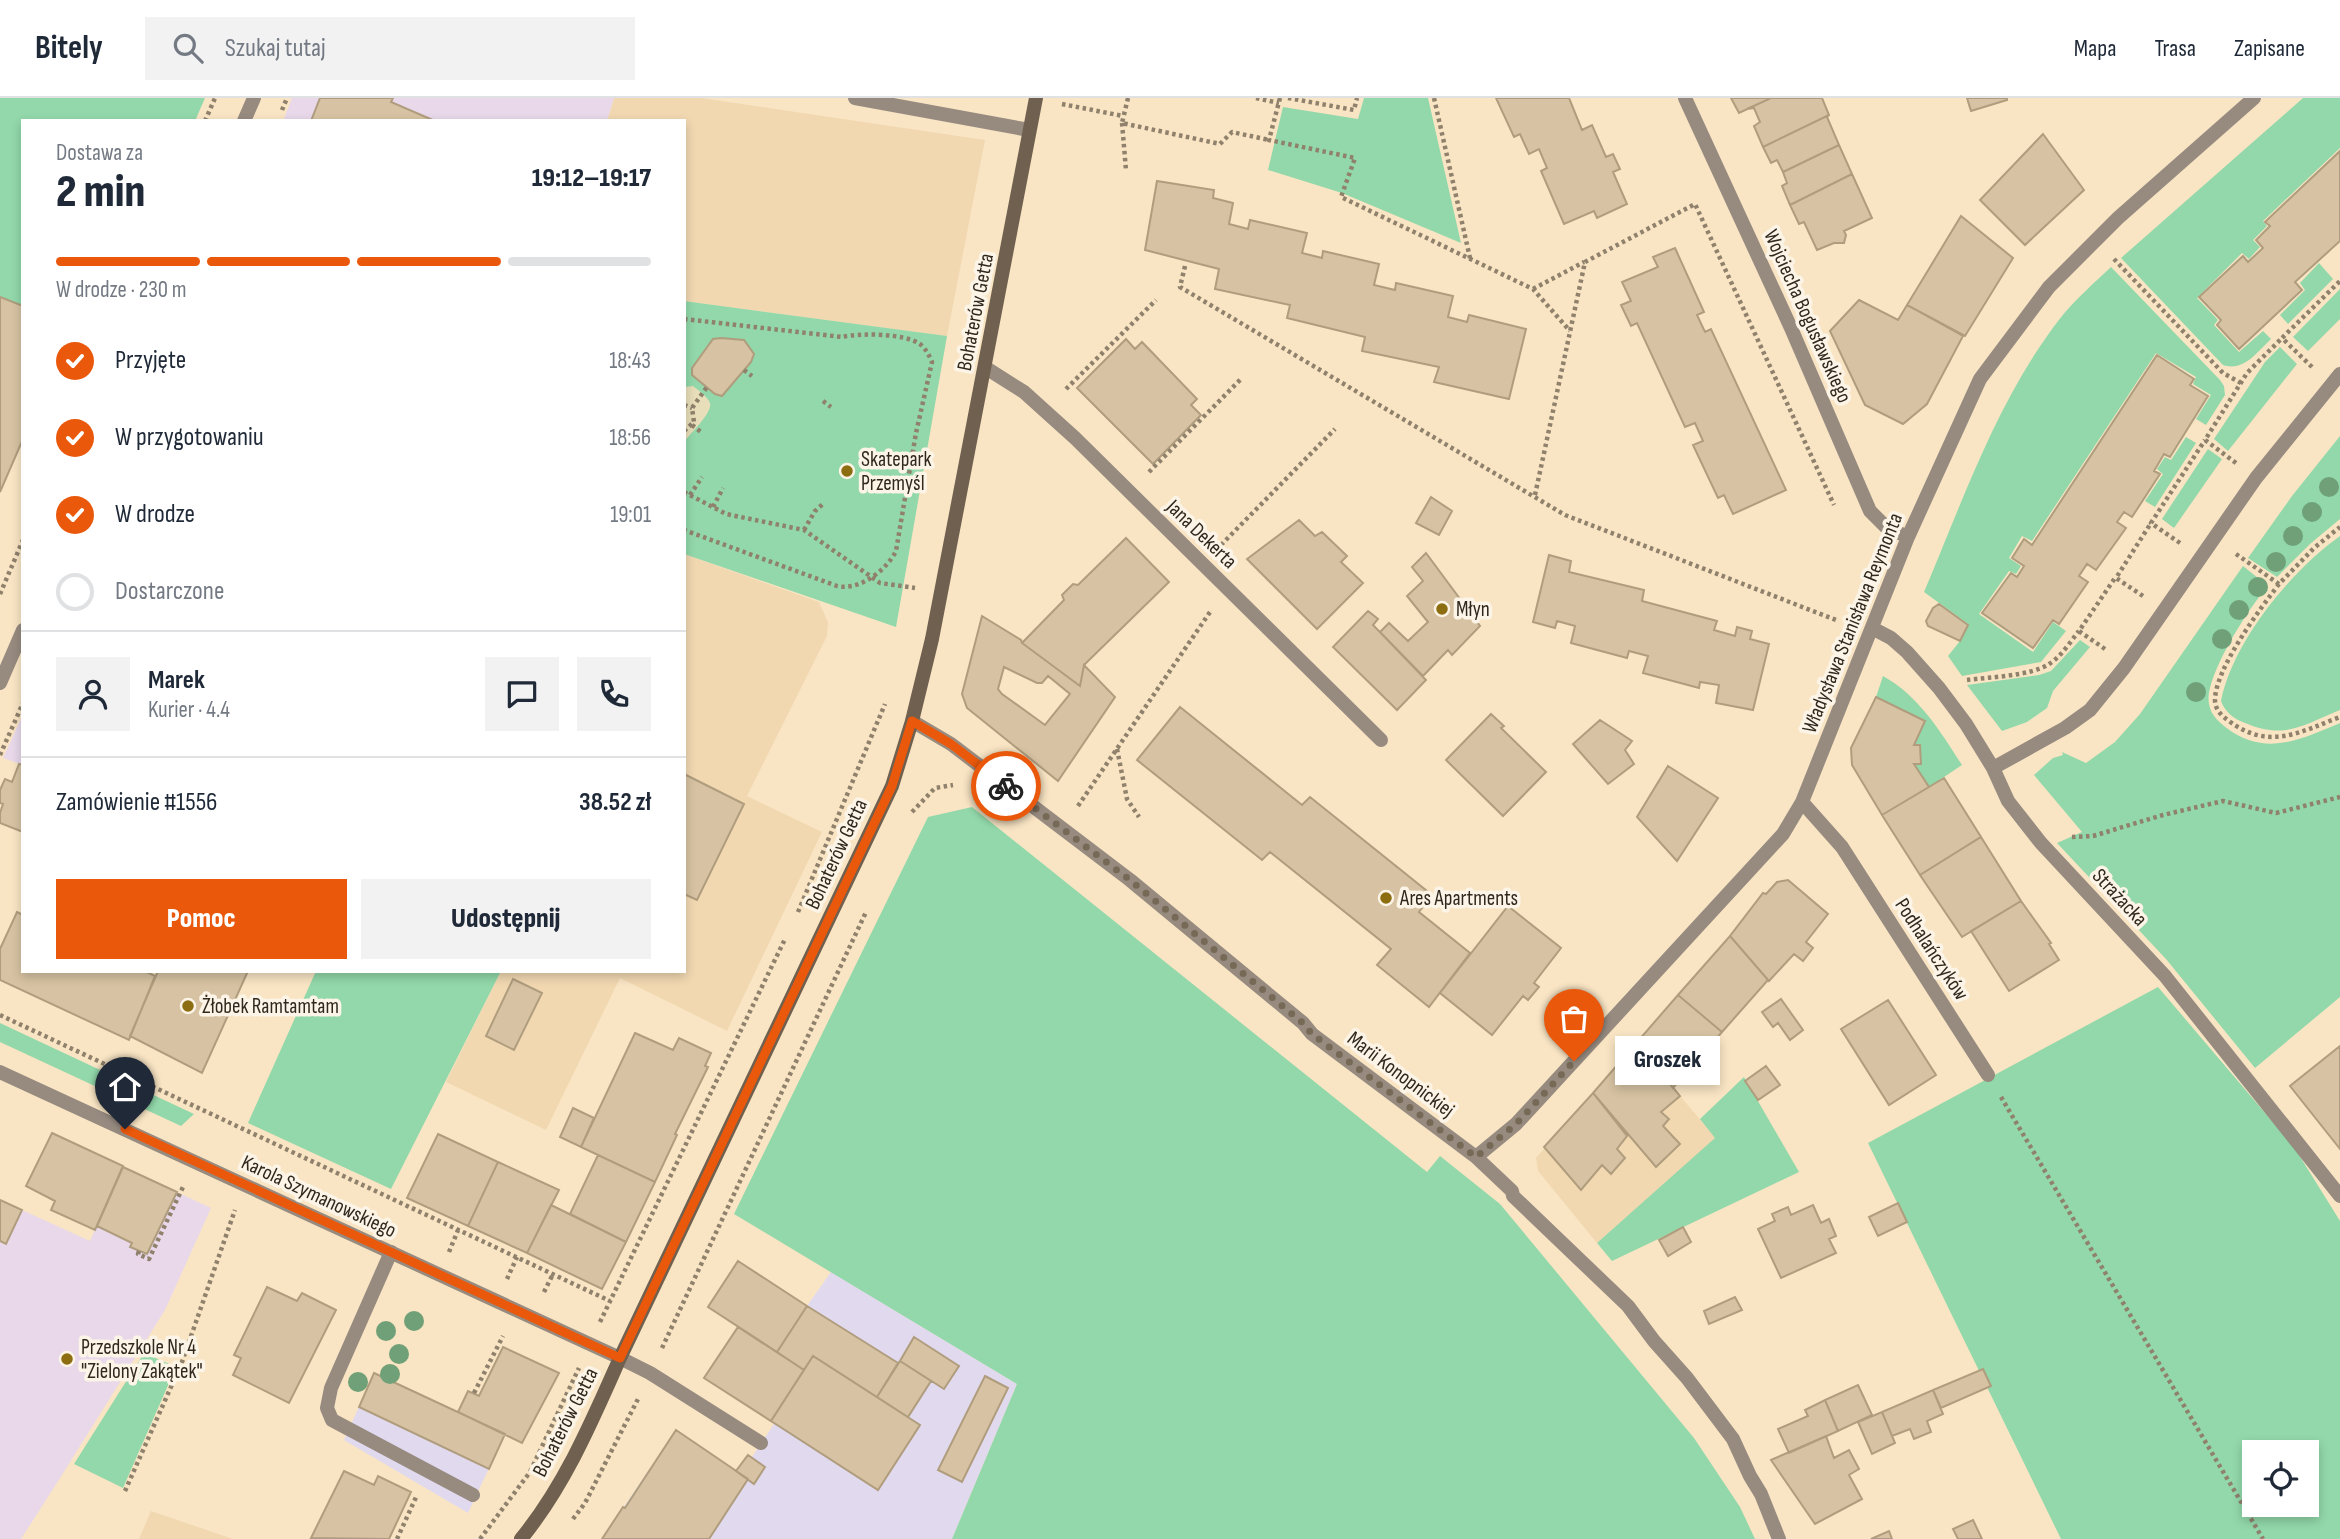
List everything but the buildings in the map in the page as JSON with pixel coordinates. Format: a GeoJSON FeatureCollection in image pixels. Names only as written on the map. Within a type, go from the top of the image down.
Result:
{"type":"FeatureCollection","features":[{"type":"Feature","properties":{"kind":"main road","name":"Bohaterów Getta"},"geometry":{"type":"LineString","coordinates":[[521,1539],[578,1452],[892,786],[912,721],[932,639],[1036,98]]}},
{"type":"Feature","properties":{"kind":"street"},"geometry":{"type":"LineString","coordinates":[[245,119],[254,98]]}},
{"type":"Feature","properties":{"kind":"street"},"geometry":{"type":"LineString","coordinates":[[855,98],[1029,130]]}},
{"type":"Feature","properties":{"kind":"street","name":"Wojciecha Bogusławskiego"},"geometry":{"type":"LineString","coordinates":[[1685,98],[1797,340],[1871,511],[1886,527],[1908,537]]}},
{"type":"Feature","properties":{"kind":"street","name":"Władysława Stanisława Reymonta"},"geometry":{"type":"LineString","coordinates":[[1476,1157],[1516,1124],[1778,841],[1802,802],[1908,537],[1980,379],[2049,287],[2118,218],[2254,98]]}},
{"type":"Feature","properties":{"kind":"street","name":"Jana Dekerta"},"geometry":{"type":"LineString","coordinates":[[986,368],[1024,392],[1074,438],[1381,740]]}},
{"type":"Feature","properties":{"kind":"street"},"geometry":{"type":"LineString","coordinates":[[1993,768],[2065,728],[2090,710],[2124,668],[2256,478],[2340,374]]}},
{"type":"Feature","properties":{"kind":"street","name":"Strażacka"},"geometry":{"type":"LineString","coordinates":[[1872,628],[1899,645],[1940,688],[1993,768],[2008,801],[2041,844],[2165,976],[2340,1196]]}},
{"type":"Feature","properties":{"kind":"street"},"geometry":{"type":"LineString","coordinates":[[0,683],[21,636]]}},
{"type":"Feature","properties":{"kind":"street","name":"Marii Konopnickiej"},"geometry":{"type":"LineString","coordinates":[[912,721],[951,744],[1130,880],[1303,1023],[1312,1034],[1476,1157],[1628,1306],[1687,1378],[1733,1439],[1749,1476],[1761,1494],[1779,1539]]}},
{"type":"Feature","properties":{"kind":"street","name":"Podhalańczyków"},"geometry":{"type":"LineString","coordinates":[[1802,802],[1842,847],[1988,1075]]}},
{"type":"Feature","properties":{"kind":"street","name":"Karola Szymanowskiego"},"geometry":{"type":"LineString","coordinates":[[0,1072],[620,1358],[650,1373],[761,1443]]}},
{"type":"Feature","properties":{"kind":"street"},"geometry":{"type":"LineString","coordinates":[[391,1252],[331,1388],[327,1408],[332,1420],[473,1495]]}},
{"type":"Feature","properties":{"kind":"path"},"geometry":{"type":"LineString","coordinates":[[206,119],[215,98]]}},
{"type":"Feature","properties":{"kind":"path"},"geometry":{"type":"LineString","coordinates":[[1126,170],[1122,123],[1128,98]]}},
{"type":"Feature","properties":{"kind":"path"},"geometry":{"type":"LineString","coordinates":[[1256,98],[1280,100],[1269,139]]}},
{"type":"Feature","properties":{"kind":"path"},"geometry":{"type":"LineString","coordinates":[[1288,98],[1354,110],[1357,98]]}},
{"type":"Feature","properties":{"kind":"path"},"geometry":{"type":"LineString","coordinates":[[1434,98],[1471,259]]}},
{"type":"Feature","properties":{"kind":"path"},"geometry":{"type":"LineString","coordinates":[[1062,104],[1124,116]]}},
{"type":"Feature","properties":{"kind":"path"},"geometry":{"type":"LineString","coordinates":[[1122,123],[1220,144],[1232,132],[1355,158],[1341,197],[1533,289],[1570,332]]}},
{"type":"Feature","properties":{"kind":"path"},"geometry":{"type":"LineString","coordinates":[[1533,289],[1695,204],[1835,506]]}},
{"type":"Feature","properties":{"kind":"path"},"geometry":{"type":"LineString","coordinates":[[2111,256],[2223,373],[2241,383]]}},
{"type":"Feature","properties":{"kind":"path"},"geometry":{"type":"LineString","coordinates":[[1535,495],[1585,262]]}},
{"type":"Feature","properties":{"kind":"path"},"geometry":{"type":"LineString","coordinates":[[1185,266],[1180,287],[1565,515],[1836,620]]}},
{"type":"Feature","properties":{"kind":"path"},"geometry":{"type":"LineString","coordinates":[[1957,682],[2035,670],[2055,660],[2116,578],[2246,373],[2340,281]]}},
{"type":"Feature","properties":{"kind":"path"},"geometry":{"type":"LineString","coordinates":[[1066,389],[1156,300]]}},
{"type":"Feature","properties":{"kind":"path"},"geometry":{"type":"LineString","coordinates":[[686,319],[842,337],[860,334],[911,340],[920,344],[932,362],[916,432],[896,551],[890,561],[871,577],[854,587],[837,586],[686,531]]}},
{"type":"Feature","properties":{"kind":"path"},"geometry":{"type":"LineString","coordinates":[[2282,338],[2303,358]]}},
{"type":"Feature","properties":{"kind":"path"},"geometry":{"type":"LineString","coordinates":[[744,370],[751,376]]}},
{"type":"Feature","properties":{"kind":"path"},"geometry":{"type":"LineString","coordinates":[[1149,472],[1242,378]]}},
{"type":"Feature","properties":{"kind":"path"},"geometry":{"type":"LineString","coordinates":[[686,430],[694,422],[692,408],[706,387]]}},
{"type":"Feature","properties":{"kind":"path"},"geometry":{"type":"LineString","coordinates":[[823,401],[831,407]]}},
{"type":"Feature","properties":{"kind":"path"},"geometry":{"type":"LineString","coordinates":[[686,406],[692,408]]}},
{"type":"Feature","properties":{"kind":"path"},"geometry":{"type":"LineString","coordinates":[[692,425],[701,432]]}},
{"type":"Feature","properties":{"kind":"path"},"geometry":{"type":"LineString","coordinates":[[1217,548],[1335,429]]}},
{"type":"Feature","properties":{"kind":"path"},"geometry":{"type":"LineString","coordinates":[[2204,440],[2225,455]]}},
{"type":"Feature","properties":{"kind":"path"},"geometry":{"type":"LineString","coordinates":[[702,477],[687,493],[726,514],[804,530],[880,583],[915,588]]}},
{"type":"Feature","properties":{"kind":"path"},"geometry":{"type":"LineString","coordinates":[[713,507],[723,488]]}},
{"type":"Feature","properties":{"kind":"path"},"geometry":{"type":"LineString","coordinates":[[804,530],[815,511],[824,503]]}},
{"type":"Feature","properties":{"kind":"path"},"geometry":{"type":"LineString","coordinates":[[2151,523],[2169,536]]}},
{"type":"Feature","properties":{"kind":"path"},"geometry":{"type":"LineString","coordinates":[[2340,527],[2314,548],[2279,584],[2256,614],[2227,664],[2215,702],[2218,711],[2236,726],[2263,737],[2279,738],[2340,717]]}},
{"type":"Feature","properties":{"kind":"path"},"geometry":{"type":"LineString","coordinates":[[2214,539],[2279,584]]}},
{"type":"Feature","properties":{"kind":"path"},"geometry":{"type":"LineString","coordinates":[[0,594],[21,545]]}},
{"type":"Feature","properties":{"kind":"path"},"geometry":{"type":"LineString","coordinates":[[2116,578],[2132,589]]}},
{"type":"Feature","properties":{"kind":"path"},"geometry":{"type":"LineString","coordinates":[[1078,806],[1210,612]]}},
{"type":"Feature","properties":{"kind":"path"},"geometry":{"type":"LineString","coordinates":[[2079,631],[2094,642]]}},
{"type":"Feature","properties":{"kind":"path"},"geometry":{"type":"LineString","coordinates":[[794,921],[887,701]]}},
{"type":"Feature","properties":{"kind":"path"},"geometry":{"type":"LineString","coordinates":[[0,755],[21,708]]}},
{"type":"Feature","properties":{"kind":"path"},"geometry":{"type":"LineString","coordinates":[[1117,748],[1128,799],[1139,817]]}},
{"type":"Feature","properties":{"kind":"path"},"geometry":{"type":"LineString","coordinates":[[907,824],[913,811],[935,788],[953,785]]}},
{"type":"Feature","properties":{"kind":"path"},"geometry":{"type":"LineString","coordinates":[[2041,844],[2064,837],[2093,836],[2223,801],[2276,813],[2340,797]]}},
{"type":"Feature","properties":{"kind":"path"},"geometry":{"type":"LineString","coordinates":[[571,1521],[585,1503],[650,1373],[872,900]]}},
{"type":"Feature","properties":{"kind":"path"},"geometry":{"type":"LineString","coordinates":[[480,1539],[530,1472],[789,931]]}},
{"type":"Feature","properties":{"kind":"path"},"geometry":{"type":"LineString","coordinates":[[0,1015],[610,1301]]}},
{"type":"Feature","properties":{"kind":"path"},"geometry":{"type":"LineString","coordinates":[[1988,1075],[2263,1539]]}},
{"type":"Feature","properties":{"kind":"path"},"geometry":{"type":"LineString","coordinates":[[139,1251],[138,1254],[149,1259],[183,1187]]}},
{"type":"Feature","properties":{"kind":"path"},"geometry":{"type":"LineString","coordinates":[[125,1491],[182,1362],[235,1210]]}},
{"type":"Feature","properties":{"kind":"path"},"geometry":{"type":"LineString","coordinates":[[448,1253],[458,1230]]}},
{"type":"Feature","properties":{"kind":"path"},"geometry":{"type":"LineString","coordinates":[[506,1280],[517,1257]]}},
{"type":"Feature","properties":{"kind":"path"},"geometry":{"type":"LineString","coordinates":[[542,1296],[553,1274]]}},
{"type":"Feature","properties":{"kind":"path"},"geometry":{"type":"LineString","coordinates":[[474,1393],[503,1336]]}},
{"type":"Feature","properties":{"kind":"path"},"geometry":{"type":"LineString","coordinates":[[397,1539],[428,1471]]}},
{"type":"Feature","properties":{"kind":"shaded area"},"geometry":{"type":"Polygon","coordinates":[[[292,98],[614,98],[608,119],[284,119],[292,98]]]}},
{"type":"Feature","properties":{"kind":"shaded area"},"geometry":{"type":"Polygon","coordinates":[[[614,98],[702,98],[985,140],[947,336],[686,301],[686,119],[608,119],[614,98]]]}},
{"type":"Feature","properties":{"kind":"shaded area"},"geometry":{"type":"Polygon","coordinates":[[[686,555],[819,602],[828,622],[827,636],[747,796],[822,832],[727,1031],[620,978],[546,1130],[446,1082],[500,973],[686,973],[686,555]]]}},
{"type":"Feature","properties":{"kind":"shaded area"},"geometry":{"type":"Polygon","coordinates":[[[21,718],[21,764],[3,758],[21,718]]]}},
{"type":"Feature","properties":{"kind":"shaded area"},"geometry":{"type":"Polygon","coordinates":[[[1632,1048],[1680,1096],[1716,1138],[1597,1243],[1538,1171],[1536,1158],[1632,1048]]]}},
{"type":"Feature","properties":{"kind":"shaded area","name":"Przedszkole Nr 4 \"Zielony Zakątek\""},"geometry":{"type":"Polygon","coordinates":[[[123,1167],[211,1208],[165,1310],[60,1478],[21,1539],[0,1539],[0,1241],[6,1243],[22,1210],[90,1241],[123,1167]]]}},
{"type":"Feature","properties":{"kind":"shaded area"},"geometry":{"type":"Polygon","coordinates":[[[831,1272],[1017,1384],[952,1539],[602,1539],[676,1430],[736,1471],[748,1455],[752,1457],[774,1424],[771,1421],[804,1370],[807,1306],[831,1272]]]}},
{"type":"Feature","properties":{"kind":"shaded area"},"geometry":{"type":"Polygon","coordinates":[[[374,1373],[505,1434],[468,1513],[344,1440],[374,1373]]]}},
{"type":"Feature","properties":{"kind":"shaded area"},"geometry":{"type":"Polygon","coordinates":[[[151,1511],[233,1539],[139,1539],[151,1511]]]}},
{"type":"Feature","properties":{"kind":"green space"},"geometry":{"type":"Polygon","coordinates":[[[0,98],[205,98],[196,119],[21,119],[21,305],[0,297],[0,98]]]}},
{"type":"Feature","properties":{"kind":"green space"},"geometry":{"type":"Polygon","coordinates":[[[1364,98],[1428,98],[1461,243],[1342,193],[1268,170],[1283,107],[1358,119],[1364,98]]]}},
{"type":"Feature","properties":{"kind":"green space"},"geometry":{"type":"Polygon","coordinates":[[[2303,98],[2340,98],[2340,148],[2263,221],[2267,226],[2253,240],[2260,247],[2249,259],[2242,253],[2197,298],[2218,320],[2214,325],[2239,352],[2263,331],[2271,339],[2244,363],[2237,366],[2223,365],[2121,258],[2303,98]]]}},
{"type":"Feature","properties":{"kind":"green space"},"geometry":{"type":"Polygon","coordinates":[[[2319,263],[2333,279],[2288,324],[2280,315],[2305,290],[2300,283],[2319,263]]]}},
{"type":"Feature","properties":{"kind":"green space"},"geometry":{"type":"Polygon","coordinates":[[[2111,267],[2220,380],[2225,395],[2206,425],[2196,419],[2211,395],[2193,384],[2196,377],[2156,353],[2032,541],[2022,536],[2009,558],[2021,566],[2016,574],[2009,571],[1979,614],[2033,652],[2053,622],[2066,631],[2041,662],[1962,676],[1948,656],[1960,641],[1968,624],[1924,592],[1984,449],[2019,380],[2062,316],[2111,267]]]}},
{"type":"Feature","properties":{"kind":"green space"},"geometry":{"type":"Polygon","coordinates":[[[2340,289],[2340,319],[2308,351],[2293,337],[2340,289]]]}},
{"type":"Feature","properties":{"kind":"green space"},"geometry":{"type":"Polygon","coordinates":[[[686,301],[947,336],[896,627],[686,555],[686,301]]]}},
{"type":"Feature","properties":{"kind":"green space"},"geometry":{"type":"Polygon","coordinates":[[[2280,347],[2297,364],[2228,451],[2214,439],[2265,362],[2280,347]]]}},
{"type":"Feature","properties":{"kind":"green space"},"geometry":{"type":"Polygon","coordinates":[[[2340,436],[2340,519],[2277,577],[2248,558],[2292,496],[2340,436]]]}},
{"type":"Feature","properties":{"kind":"green space"},"geometry":{"type":"Polygon","coordinates":[[[2186,437],[2196,443],[2155,507],[2145,501],[2163,474],[2157,469],[2165,457],[2171,460],[2186,437]]]}},
{"type":"Feature","properties":{"kind":"green space"},"geometry":{"type":"Polygon","coordinates":[[[2208,449],[2222,459],[2174,528],[2162,519],[2208,449]]]}},
{"type":"Feature","properties":{"kind":"green space"},"geometry":{"type":"Polygon","coordinates":[[[2340,536],[2340,710],[2304,725],[2283,730],[2259,728],[2237,719],[2227,712],[2221,701],[2238,655],[2251,632],[2284,588],[2302,568],[2340,536]]]}},
{"type":"Feature","properties":{"kind":"green space"},"geometry":{"type":"Polygon","coordinates":[[[2243,566],[2268,586],[2250,609],[2221,660],[2209,692],[2209,704],[2214,716],[2225,727],[2242,737],[2270,744],[2312,735],[2340,723],[2340,997],[2255,1068],[2166,959],[2057,843],[2082,832],[2034,775],[2053,758],[2063,755],[2062,752],[2086,763],[2115,742],[2140,714],[2243,566]]]}},
{"type":"Feature","properties":{"kind":"green space"},"geometry":{"type":"Polygon","coordinates":[[[2080,640],[2090,647],[2053,691],[2047,708],[2027,722],[2002,731],[1967,685],[2051,671],[2080,640]]]}},
{"type":"Feature","properties":{"kind":"green space"},"geometry":{"type":"Polygon","coordinates":[[[1883,676],[1918,704],[1962,765],[1929,787],[1914,764],[1921,764],[1920,745],[1914,745],[1925,721],[1876,697],[1883,676]]]}},
{"type":"Feature","properties":{"kind":"green space"},"geometry":{"type":"Polygon","coordinates":[[[972,807],[1427,1172],[1440,1156],[1500,1204],[1694,1438],[1740,1507],[1755,1539],[952,1539],[1017,1384],[734,1214],[928,817],[972,807]]]}},
{"type":"Feature","properties":{"kind":"green space"},"geometry":{"type":"Polygon","coordinates":[[[315,973],[500,973],[391,1189],[248,1123],[315,973]]]}},
{"type":"Feature","properties":{"kind":"green space"},"geometry":{"type":"Polygon","coordinates":[[[2158,987],[2294,1147],[2340,1221],[2340,1539],[2061,1539],[1868,1143],[2158,987]]]}},
{"type":"Feature","properties":{"kind":"green space"},"geometry":{"type":"Polygon","coordinates":[[[0,1023],[194,1114],[181,1126],[0,1042],[0,1023]]]}},
{"type":"Feature","properties":{"kind":"green space"},"geometry":{"type":"Polygon","coordinates":[[[1744,1077],[1799,1172],[1612,1261],[1597,1243],[1715,1138],[1700,1119],[1744,1077]]]}},
{"type":"Feature","properties":{"kind":"green space"},"geometry":{"type":"Polygon","coordinates":[[[144,1353],[176,1367],[123,1488],[74,1464],[144,1353]]]}},
{"type":"Feature","properties":{"kind":"sand"},"geometry":{"type":"Polygon","coordinates":[[[693,386],[707,398],[710,407],[686,440],[686,387],[693,386]]]}},
{"type":"Feature","properties":{"kind":"way so far"},"geometry":{"type":"LineString","coordinates":[[1006,786],[1130,880],[1303,1023],[1312,1034],[1476,1157],[1516,1124],[1574,1061]]}},
{"type":"Feature","properties":{"kind":"place","name":"Skatepark Przemyśl"},"geometry":{"type":"Point","coordinates":[847,471]}},
{"type":"Feature","properties":{"kind":"place","name":"Młyn"},"geometry":{"type":"Point","coordinates":[1442,609]}},
{"type":"Feature","properties":{"kind":"place","name":"Ares Apartments"},"geometry":{"type":"Point","coordinates":[1386,898]}},
{"type":"Feature","properties":{"kind":"place","name":"Żłobek Ramtamtam"},"geometry":{"type":"Point","coordinates":[188,1006]}},
{"type":"Feature","properties":{"kind":"place","name":"Groszek"},"geometry":{"type":"Point","coordinates":[1574,1061]}},
{"type":"Feature","properties":{"kind":"place","name":"Przedszkole Nr 4 \"Zielony Zakątek\""},"geometry":{"type":"Point","coordinates":[67,1359]}},
{"type":"Feature","properties":{"kind":"route"},"geometry":{"type":"LineString","coordinates":[[125,1129],[620,1358],[892,786],[912,721],[951,744],[1006,786]]}}]}
